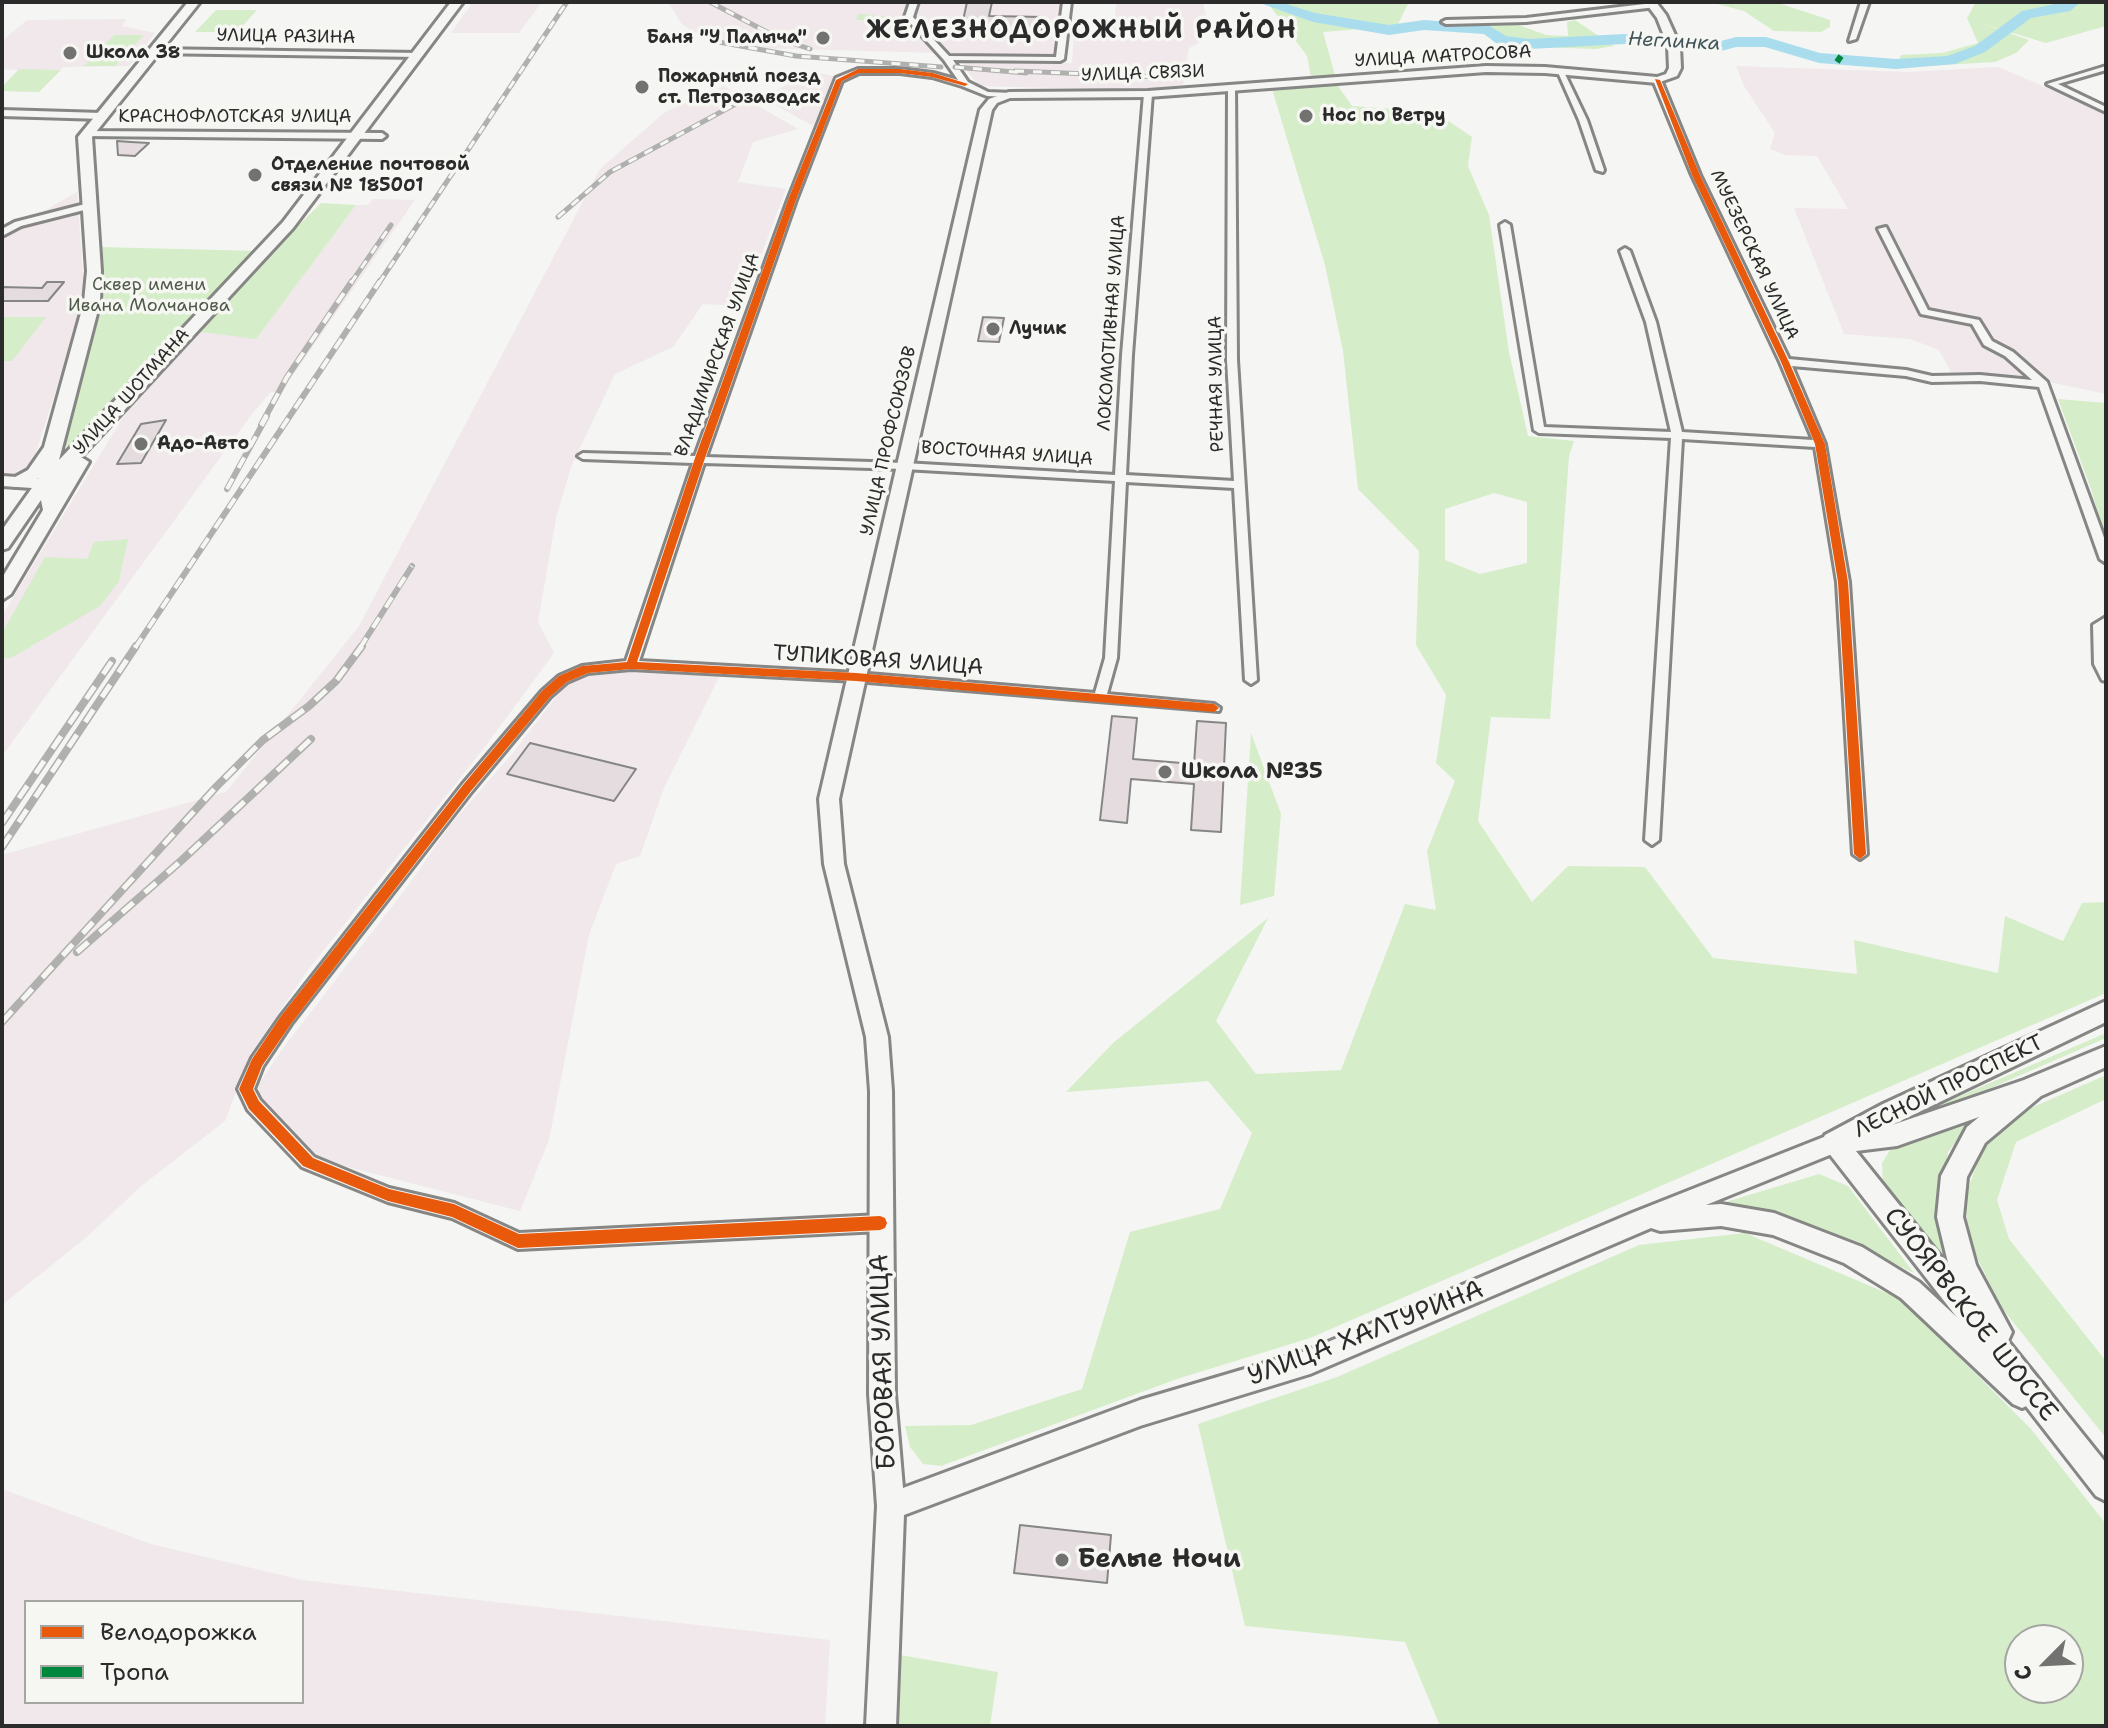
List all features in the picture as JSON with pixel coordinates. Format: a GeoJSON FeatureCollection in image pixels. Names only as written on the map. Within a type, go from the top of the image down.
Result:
{"type":"FeatureCollection","features":[{"type":"Feature","properties":{"kind":"main road"},"geometry":{"type":"LineString","coordinates":[[52,512],[47,484],[53,444],[92,302],[94,271],[87,134],[194,2]]}},
{"type":"Feature","properties":{"kind":"main road","name":"УЛИЦА ШОТМАНА"},"geometry":{"type":"LineString","coordinates":[[2,544],[26,506],[288,225],[457,2]]}},
{"type":"Feature","properties":{"kind":"main road"},"geometry":{"type":"LineString","coordinates":[[1651,3],[1672,42],[1675,68],[1671,76],[1657,80]]}},
{"type":"Feature","properties":{"kind":"main road","name":"УЛИЦА МАТРОСОВА"},"geometry":{"type":"LineString","coordinates":[[1277,85],[1486,69],[1657,80]]}},
{"type":"Feature","properties":{"kind":"main road","name":"УЛИЦА СВЯЗИ"},"geometry":{"type":"LineString","coordinates":[[1009,95],[1148,94],[1277,85]]}},
{"type":"Feature","properties":{"kind":"main road","name":"УЛИЦА ПРОФСОЮЗОВ"},"geometry":{"type":"LineString","coordinates":[[830,809],[829,799],[856,677],[986,110],[993,101],[1009,95]]}},
{"type":"Feature","properties":{"kind":"main road"},"geometry":{"type":"LineString","coordinates":[[53,444],[64,453],[88,441]]}},
{"type":"Feature","properties":{"kind":"main road"},"geometry":{"type":"LineString","coordinates":[[2,594],[52,512],[88,441]]}},
{"type":"Feature","properties":{"kind":"main road"},"geometry":{"type":"LineString","coordinates":[[8,481],[34,474],[53,444]]}},
{"type":"Feature","properties":{"kind":"main road"},"geometry":{"type":"LineString","coordinates":[[8,481],[47,484]]}},
{"type":"Feature","properties":{"kind":"main road"},"geometry":{"type":"LineString","coordinates":[[8,481],[24,486],[28,496],[26,506]]}},
{"type":"Feature","properties":{"kind":"main road","name":"БОРОВАЯ УЛИЦА"},"geometry":{"type":"LineString","coordinates":[[830,809],[834,864],[877,1037],[881,1091],[882,1394],[891,1506],[885,1719]]}},
{"type":"Feature","properties":{"kind":"main road","name":"ЛЕСНОЙ ПРОСПЕКТ"},"geometry":{"type":"LineString","coordinates":[[1834,1143],[1892,1112],[2106,1011]]}},
{"type":"Feature","properties":{"kind":"main road","name":"ЛЕСНОЙ ПРОСПЕКТ"},"geometry":{"type":"LineString","coordinates":[[1834,1143],[1897,1135],[2032,1088],[2106,1056]]}},
{"type":"Feature","properties":{"kind":"main road"},"geometry":{"type":"LineString","coordinates":[[2032,1088],[1976,1135],[1954,1176],[1950,1217],[1963,1269],[1993,1323],[2064,1433]]}},
{"type":"Feature","properties":{"kind":"main road","name":"УЛИЦА ХАЛТУРИНА"},"geometry":{"type":"LineString","coordinates":[[891,1506],[1140,1413],[1310,1362],[1640,1221],[1834,1143]]}},
{"type":"Feature","properties":{"kind":"main road","name":"СУОЯРВСКОЕ ШОССЕ"},"geometry":{"type":"LineString","coordinates":[[1834,1143],[2106,1486]]}},
{"type":"Feature","properties":{"kind":"main road"},"geometry":{"type":"LineString","coordinates":[[1640,1221],[1721,1215],[1734,1217],[1774,1224],[1853,1255],[1910,1290],[2064,1433]]}},
{"type":"Feature","properties":{"kind":"street"},"geometry":{"type":"LineString","coordinates":[[914,2],[909,17],[947,58],[965,84],[987,94],[1009,95]]}},
{"type":"Feature","properties":{"kind":"street"},"geometry":{"type":"LineString","coordinates":[[947,58],[1060,59],[1067,2]]}},
{"type":"Feature","properties":{"kind":"street"},"geometry":{"type":"LineString","coordinates":[[1446,22],[1526,20],[1651,3]]}},
{"type":"Feature","properties":{"kind":"street"},"geometry":{"type":"LineString","coordinates":[[1852,39],[1860,5]]}},
{"type":"Feature","properties":{"kind":"street","name":"УЛИЦА РАЗИНА"},"geometry":{"type":"LineString","coordinates":[[153,51],[419,55]]}},
{"type":"Feature","properties":{"kind":"street"},"geometry":{"type":"LineString","coordinates":[[2106,68],[2051,84],[2106,110]]}},
{"type":"Feature","properties":{"kind":"street","name":"ВЛАДИМИРСКАЯ УЛИЦА"},"geometry":{"type":"LineString","coordinates":[[631,665],[700,458],[792,200],[839,80],[858,71],[922,73],[965,84]]}},
{"type":"Feature","properties":{"kind":"street"},"geometry":{"type":"LineString","coordinates":[[1560,72],[1583,120],[1600,170]]}},
{"type":"Feature","properties":{"kind":"street","name":"МУЕЗЕРСКАЯ УЛИЦА"},"geometry":{"type":"LineString","coordinates":[[1657,80],[1696,175],[1785,362],[1820,444],[1843,582],[1860,854]]}},
{"type":"Feature","properties":{"kind":"street","name":"РЕЧНАЯ УЛИЦА"},"geometry":{"type":"LineString","coordinates":[[1232,88],[1232,360],[1251,680]]}},
{"type":"Feature","properties":{"kind":"street","name":"ЛОКОМОТИВНАЯ УЛИЦА"},"geometry":{"type":"LineString","coordinates":[[1100,698],[1111,658],[1120,479],[1148,94]]}},
{"type":"Feature","properties":{"kind":"street","name":"КРАСНОФЛОТСКАЯ УЛИЦА"},"geometry":{"type":"LineString","coordinates":[[2,113],[102,116]]}},
{"type":"Feature","properties":{"kind":"street","name":"КРАСНОФЛОТСКАЯ УЛИЦА"},"geometry":{"type":"LineString","coordinates":[[87,134],[382,136]]}},
{"type":"Feature","properties":{"kind":"street"},"geometry":{"type":"LineString","coordinates":[[2,233],[18,224],[89,206]]}},
{"type":"Feature","properties":{"kind":"street"},"geometry":{"type":"LineString","coordinates":[[1505,225],[1539,430],[1820,444]]}},
{"type":"Feature","properties":{"kind":"street"},"geometry":{"type":"LineString","coordinates":[[1883,229],[1924,312],[1976,322],[1988,343],[2009,354],[2043,384],[2106,559]]}},
{"type":"Feature","properties":{"kind":"street"},"geometry":{"type":"LineString","coordinates":[[1625,251],[1651,322],[1677,435],[1652,840]]}},
{"type":"Feature","properties":{"kind":"street"},"geometry":{"type":"LineString","coordinates":[[1785,362],[1906,373],[1932,379],[1980,378],[2043,384]]}},
{"type":"Feature","properties":{"kind":"street","name":"ВОСТОЧНАЯ УЛИЦА"},"geometry":{"type":"LineString","coordinates":[[583,456],[904,466],[1238,485]]}},
{"type":"Feature","properties":{"kind":"street"},"geometry":{"type":"LineString","coordinates":[[2106,621],[2099,625],[2100,664],[2106,677]]}},
{"type":"Feature","properties":{"kind":"street","name":"ТУПИКОВАЯ УЛИЦА"},"geometry":{"type":"LineString","coordinates":[[880,1223],[518,1241],[454,1211],[388,1195],[308,1162],[254,1105],[246,1089],[257,1063],[286,1020],[467,788],[546,694],[563,679],[586,669],[631,665],[856,677],[1214,708]]}},
{"type":"Feature","properties":{"kind":"shaded area"},"geometry":{"type":"Polygon","coordinates":[[[473,2],[542,2],[519,33],[451,33],[473,2]]]}},
{"type":"Feature","properties":{"kind":"shaded area"},"geometry":{"type":"Polygon","coordinates":[[[668,2],[1061,2],[1055,56],[755,48],[693,32],[681,23],[668,2]]]}},
{"type":"Feature","properties":{"kind":"shaded area"},"geometry":{"type":"Polygon","coordinates":[[[1116,2],[1203,2],[1207,22],[1199,43],[1189,48],[1183,85],[1135,90],[979,86],[964,67],[965,61],[1072,63],[1074,36],[1112,38],[1114,32],[1108,32],[1109,28],[1114,28],[1116,2]]]}},
{"type":"Feature","properties":{"kind":"shaded area","name":"Школа 38"},"geometry":{"type":"Polygon","coordinates":[[[126,19],[122,26],[155,33],[129,66],[63,67],[39,92],[2,91],[2,87],[18,70],[2,69],[2,41],[27,20],[126,19]]]}},
{"type":"Feature","properties":{"kind":"shaded area"},"geometry":{"type":"Polygon","coordinates":[[[1736,66],[1908,72],[1998,67],[2106,113],[2106,394],[2021,376],[1951,372],[1939,350],[1910,339],[1844,334],[1794,208],[1848,209],[1817,156],[1785,155],[1770,149],[1775,133],[1744,86],[1736,66]]]}},
{"type":"Feature","properties":{"kind":"shaded area"},"geometry":{"type":"Polygon","coordinates":[[[811,71],[837,77],[813,126],[763,98],[811,71]]]}},
{"type":"Feature","properties":{"kind":"shaded area"},"geometry":{"type":"Polygon","coordinates":[[[724,86],[798,129],[753,142],[738,182],[786,189],[742,306],[703,304],[673,347],[615,374],[571,467],[556,518],[538,622],[554,653],[487,744],[308,970],[251,1053],[225,1121],[140,1187],[88,1236],[2,1305],[2,855],[226,792],[359,626],[600,169],[665,112],[724,86]]]}},
{"type":"Feature","properties":{"kind":"shaded area"},"geometry":{"type":"Polygon","coordinates":[[[77,192],[85,301],[32,464],[25,472],[2,475],[2,235],[77,192]]]}},
{"type":"Feature","properties":{"kind":"shaded area"},"geometry":{"type":"Polygon","coordinates":[[[373,199],[415,200],[281,392],[271,392],[252,414],[2,756],[2,616],[128,409],[193,331],[256,338],[356,205],[368,205],[373,199]]]}},
{"type":"Feature","properties":{"kind":"shaded area"},"geometry":{"type":"Polygon","coordinates":[[[622,671],[719,677],[664,788],[640,856],[616,864],[589,935],[549,1140],[520,1211],[308,1154],[258,1098],[259,1084],[450,825],[512,754],[563,688],[583,673],[622,671]]]}},
{"type":"Feature","properties":{"kind":"shaded area"},"geometry":{"type":"Polygon","coordinates":[[[2,1489],[151,1544],[302,1580],[830,1640],[825,1726],[2,1726],[2,1489]]]}},
{"type":"Feature","properties":{"kind":"green space"},"geometry":{"type":"Polygon","coordinates":[[[1267,2],[1409,2],[1397,26],[1323,32],[1335,75],[1311,77],[1307,56],[1267,2]]]}},
{"type":"Feature","properties":{"kind":"green space"},"geometry":{"type":"Polygon","coordinates":[[[1710,2],[1775,2],[1830,20],[1830,27],[1821,32],[1774,31],[1744,11],[1710,2]]]}},
{"type":"Feature","properties":{"kind":"green space"},"geometry":{"type":"Polygon","coordinates":[[[1976,2],[2106,2],[2106,26],[2046,43],[1983,24],[2029,40],[2016,53],[1995,62],[1907,67],[1899,60],[1901,55],[1942,53],[1978,43],[1967,18],[1976,2]]]}},
{"type":"Feature","properties":{"kind":"green space"},"geometry":{"type":"Polygon","coordinates":[[[216,10],[257,10],[237,32],[195,32],[216,10]]]}},
{"type":"Feature","properties":{"kind":"green space"},"geometry":{"type":"Polygon","coordinates":[[[858,14],[906,18],[925,39],[910,38],[898,27],[878,27],[880,21],[856,20],[858,14]]]}},
{"type":"Feature","properties":{"kind":"green space"},"geometry":{"type":"Polygon","coordinates":[[[1575,20],[1614,46],[1596,49],[1513,46],[1491,28],[1448,25],[1513,23],[1546,35],[1568,36],[1567,22],[1575,20]]]}},
{"type":"Feature","properties":{"kind":"green space"},"geometry":{"type":"Polygon","coordinates":[[[114,35],[144,35],[115,66],[84,66],[114,35]]]}},
{"type":"Feature","properties":{"kind":"green space"},"geometry":{"type":"Polygon","coordinates":[[[19,69],[61,70],[39,92],[2,91],[2,87],[19,69]]]}},
{"type":"Feature","properties":{"kind":"green space"},"geometry":{"type":"Polygon","coordinates":[[[1336,83],[1352,106],[1408,110],[1444,118],[1472,137],[1468,166],[1489,215],[1509,352],[1528,436],[1574,441],[1569,456],[1550,719],[1491,717],[1478,821],[1532,902],[1568,866],[1645,867],[1713,958],[1857,974],[1854,940],[1998,973],[2005,916],[2063,941],[2082,903],[2106,902],[2106,993],[1310,1338],[1177,1379],[941,1466],[923,1464],[910,1447],[905,1426],[971,1425],[1082,1389],[1130,1232],[1220,1209],[1252,1133],[1208,1081],[1066,1092],[1113,1043],[1268,918],[1216,1021],[1256,1074],[1341,1070],[1405,904],[1436,910],[1427,851],[1455,781],[1436,763],[1446,695],[1416,645],[1419,551],[1358,489],[1343,351],[1325,265],[1272,89],[1336,83]],[[1494,493],[1445,509],[1445,560],[1480,574],[1527,563],[1527,502],[1494,493]]]}},
{"type":"Feature","properties":{"kind":"green space"},"geometry":{"type":"Polygon","coordinates":[[[321,203],[356,205],[256,339],[193,331],[321,203]]]}},
{"type":"Feature","properties":{"kind":"green space","name":"Сквер имени Ивана Молчанова"},"geometry":{"type":"Polygon","coordinates":[[[100,247],[259,251],[73,446],[63,446],[101,299],[100,247]]]}},
{"type":"Feature","properties":{"kind":"green space"},"geometry":{"type":"Polygon","coordinates":[[[2,317],[46,317],[12,361],[2,361],[2,317]]]}},
{"type":"Feature","properties":{"kind":"green space"},"geometry":{"type":"Polygon","coordinates":[[[2058,399],[2106,403],[2106,541],[2091,489],[2058,399]]]}},
{"type":"Feature","properties":{"kind":"green space"},"geometry":{"type":"Polygon","coordinates":[[[128,539],[119,581],[100,606],[11,658],[2,658],[2,633],[45,557],[87,559],[94,542],[128,539]]]}},
{"type":"Feature","properties":{"kind":"green space"},"geometry":{"type":"Polygon","coordinates":[[[1251,733],[1281,814],[1274,896],[1240,905],[1251,733]]]}},
{"type":"Feature","properties":{"kind":"green space"},"geometry":{"type":"Polygon","coordinates":[[[2106,1033],[2106,1038],[1901,1127],[1939,1105],[2106,1033]]]}},
{"type":"Feature","properties":{"kind":"green space"},"geometry":{"type":"Polygon","coordinates":[[[2106,1075],[2106,1099],[2016,1142],[1997,1200],[2009,1239],[2106,1361],[2106,1438],[2001,1307],[1970,1243],[1964,1199],[1983,1148],[2024,1111],[2106,1075]]]}},
{"type":"Feature","properties":{"kind":"green space"},"geometry":{"type":"Polygon","coordinates":[[[1970,1123],[1948,1152],[1942,1194],[1953,1268],[1883,1182],[1882,1163],[1890,1150],[1970,1123]]]}},
{"type":"Feature","properties":{"kind":"green space"},"geometry":{"type":"Polygon","coordinates":[[[1819,1174],[1848,1186],[1914,1273],[1854,1245],[1771,1216],[1719,1204],[1819,1174]]]}},
{"type":"Feature","properties":{"kind":"green space"},"geometry":{"type":"Polygon","coordinates":[[[1745,1233],[1901,1299],[2031,1429],[2106,1524],[2106,1726],[1440,1726],[1405,1642],[1245,1626],[1198,1424],[1337,1377],[1639,1245],[1745,1233]]]}},
{"type":"Feature","properties":{"kind":"green space"},"geometry":{"type":"Polygon","coordinates":[[[900,1655],[998,1672],[990,1726],[896,1726],[900,1655]]]}},
{"type":"Feature","properties":{"kind":"building"},"geometry":{"type":"Polygon","coordinates":[[[967,2],[992,2],[989,16],[1044,17],[1041,32],[961,30],[967,2]]]}},
{"type":"Feature","properties":{"kind":"building"},"geometry":{"type":"Polygon","coordinates":[[[117,141],[149,143],[135,156],[118,155],[117,141]]]}},
{"type":"Feature","properties":{"kind":"building"},"geometry":{"type":"Polygon","coordinates":[[[47,282],[64,282],[48,301],[2,301],[2,287],[42,288],[47,282]]]}},
{"type":"Feature","properties":{"kind":"building","name":"Лучик"},"geometry":{"type":"Polygon","coordinates":[[[983,317],[1004,318],[999,342],[978,341],[983,317]]]}},
{"type":"Feature","properties":{"kind":"building","name":"Адо-Авто"},"geometry":{"type":"Polygon","coordinates":[[[166,420],[141,463],[117,464],[141,424],[166,420]]]}},
{"type":"Feature","properties":{"kind":"building","name":"Школа №35"},"geometry":{"type":"Polygon","coordinates":[[[1112,716],[1137,718],[1133,759],[1194,764],[1197,721],[1226,723],[1221,832],[1191,830],[1194,784],[1131,779],[1127,823],[1100,820],[1112,716]]]}},
{"type":"Feature","properties":{"kind":"building"},"geometry":{"type":"Polygon","coordinates":[[[530,743],[636,769],[614,801],[507,774],[530,743]]]}},
{"type":"Feature","properties":{"kind":"building","name":"Белые Ночи"},"geometry":{"type":"Polygon","coordinates":[[[1020,1525],[1111,1535],[1107,1583],[1014,1573],[1020,1525]]]}},
{"type":"Feature","properties":{"kind":"waterway","name":"Неглинка"},"geometry":{"type":"LineString","coordinates":[[1264,2],[1313,17],[1389,30],[1424,25],[1488,30],[1501,40],[1529,44],[1624,39],[1721,46],[1736,42],[1766,42],[1819,58],[1896,64],[1949,61],[1980,49],[2027,14],[2065,8],[2074,2]]}},
{"type":"Feature","properties":{"kind":"railway"},"geometry":{"type":"LineString","coordinates":[[379,283],[567,2]]}},
{"type":"Feature","properties":{"kind":"railway"},"geometry":{"type":"LineString","coordinates":[[710,2],[780,39],[810,49]]}},
{"type":"Feature","properties":{"kind":"railway"},"geometry":{"type":"LineString","coordinates":[[713,41],[796,56],[941,67]]}},
{"type":"Feature","properties":{"kind":"railway"},"geometry":{"type":"LineString","coordinates":[[955,67],[1026,73]]}},
{"type":"Feature","properties":{"kind":"railway"},"geometry":{"type":"LineString","coordinates":[[1015,71],[1161,77]]}},
{"type":"Feature","properties":{"kind":"railway"},"geometry":{"type":"LineString","coordinates":[[558,217],[610,172],[743,100]]}},
{"type":"Feature","properties":{"kind":"railway"},"geometry":{"type":"LineString","coordinates":[[351,283],[391,225]]}},
{"type":"Feature","properties":{"kind":"railway"},"geometry":{"type":"LineString","coordinates":[[261,425],[287,377],[352,281]]}},
{"type":"Feature","properties":{"kind":"railway"},"geometry":{"type":"LineString","coordinates":[[135,648],[380,281]]}},
{"type":"Feature","properties":{"kind":"railway"},"geometry":{"type":"LineString","coordinates":[[227,489],[267,416]]}},
{"type":"Feature","properties":{"kind":"railway"},"geometry":{"type":"LineString","coordinates":[[360,648],[412,566]]}},
{"type":"Feature","properties":{"kind":"railway"},"geometry":{"type":"LineString","coordinates":[[2,847],[136,646]]}},
{"type":"Feature","properties":{"kind":"railway"},"geometry":{"type":"LineString","coordinates":[[2,1022],[217,786],[263,740],[309,706],[336,681],[362,646]]}},
{"type":"Feature","properties":{"kind":"railway"},"geometry":{"type":"LineString","coordinates":[[2,823],[112,661]]}},
{"type":"Feature","properties":{"kind":"railway"},"geometry":{"type":"LineString","coordinates":[[77,952],[182,860],[311,739]]}},
{"type":"Feature","properties":{"kind":"marked path"},"geometry":{"type":"LineString","coordinates":[[1837,62],[1841,56]]}},
{"type":"Feature","properties":{"kind":"cycle path"},"geometry":{"type":"LineString","coordinates":[[631,665],[700,458],[792,200],[839,80],[858,71],[900,71],[933,75],[965,84]]}},
{"type":"Feature","properties":{"kind":"cycle path"},"geometry":{"type":"LineString","coordinates":[[1657,80],[1696,175],[1785,362],[1820,444],[1843,582],[1860,854]]}},
{"type":"Feature","properties":{"kind":"cycle path"},"geometry":{"type":"LineString","coordinates":[[880,1223],[518,1241],[454,1211],[388,1195],[308,1162],[254,1105],[246,1089],[257,1063],[286,1020],[467,788],[546,694],[563,679],[586,669],[631,665],[856,677],[1214,708]]}},
{"type":"Feature","properties":{"kind":"place","name":"Баня \"У Палыча\""},"geometry":{"type":"Point","coordinates":[823,38]}},
{"type":"Feature","properties":{"kind":"place","name":"Школа 38"},"geometry":{"type":"Point","coordinates":[70,53]}},
{"type":"Feature","properties":{"kind":"place","name":"Пожарный поезд ст. Петрозаводск"},"geometry":{"type":"Point","coordinates":[642,87]}},
{"type":"Feature","properties":{"kind":"place","name":"Нос по Ветру"},"geometry":{"type":"Point","coordinates":[1306,116]}},
{"type":"Feature","properties":{"kind":"place","name":"Отделение почтовой связи № 185001"},"geometry":{"type":"Point","coordinates":[255,175]}},
{"type":"Feature","properties":{"kind":"place","name":"Лучик"},"geometry":{"type":"Point","coordinates":[993,329]}},
{"type":"Feature","properties":{"kind":"place","name":"Адо-Авто"},"geometry":{"type":"Point","coordinates":[141,444]}},
{"type":"Feature","properties":{"kind":"place","name":"Школа №35"},"geometry":{"type":"Point","coordinates":[1165,772]}},
{"type":"Feature","properties":{"kind":"place","name":"Белые Ночи"},"geometry":{"type":"Point","coordinates":[1062,1560]}},
{"type":"Feature","properties":{"kind":"district","name":"ЖЕЛЕЗНОДОРОЖНЫЙ РАЙОН"},"geometry":{"type":"Point","coordinates":[1082,31]}}]}
